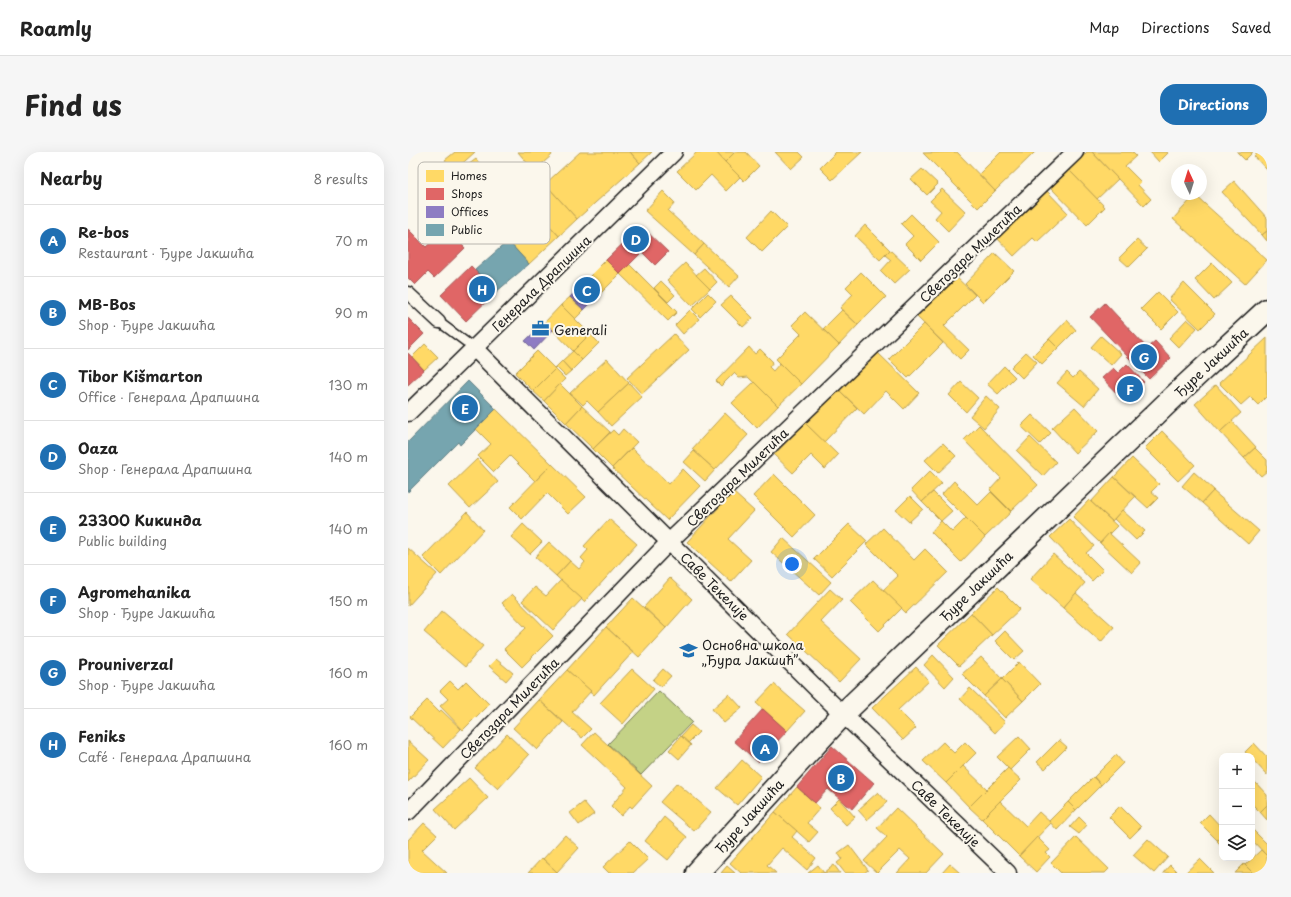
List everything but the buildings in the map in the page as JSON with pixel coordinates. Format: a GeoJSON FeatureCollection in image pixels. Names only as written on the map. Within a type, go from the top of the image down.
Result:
{"type":"FeatureCollection","features":[{"type":"Feature","properties":{"kind":"main road","name":"Ђуре Јакшића"},"geometry":{"type":"LineString","coordinates":[[697,873],[842,714],[1185,386],[1267,310]]}},
{"type":"Feature","properties":{"kind":"street","name":"Генерала Драпшина"},"geometry":{"type":"LineString","coordinates":[[408,414],[674,152]]}},
{"type":"Feature","properties":{"kind":"street","name":"Светозара Милетића"},"geometry":{"type":"LineString","coordinates":[[408,812],[670,541],[1075,152]]}},
{"type":"Feature","properties":{"kind":"street"},"geometry":{"type":"LineString","coordinates":[[408,293],[439,322]]}},
{"type":"Feature","properties":{"kind":"street","name":"Саве Текелије"},"geometry":{"type":"LineString","coordinates":[[474,348],[670,541],[842,714],[1008,873]]}},
{"type":"Feature","properties":{"kind":"lane"},"geometry":{"type":"LineString","coordinates":[[439,322],[474,348]]}},
{"type":"Feature","properties":{"kind":"green space"},"geometry":{"type":"Polygon","coordinates":[[[659,691],[692,722],[641,775],[608,744],[659,691]]]}},
{"type":"Feature","properties":{"kind":"place","name":"Oaza"},"geometry":{"type":"Point","coordinates":[636,239]}},
{"type":"Feature","properties":{"kind":"place","name":"Feniks"},"geometry":{"type":"Point","coordinates":[482,289]}},
{"type":"Feature","properties":{"kind":"place","name":"Tibor Kišmarton"},"geometry":{"type":"Point","coordinates":[587,290]}},
{"type":"Feature","properties":{"kind":"place","name":"Generali"},"geometry":{"type":"Point","coordinates":[541,329]}},
{"type":"Feature","properties":{"kind":"place","name":"Prouniverzal"},"geometry":{"type":"Point","coordinates":[1144,357]}},
{"type":"Feature","properties":{"kind":"place","name":"Agromehanika"},"geometry":{"type":"Point","coordinates":[1130,389]}},
{"type":"Feature","properties":{"kind":"place","name":"23300 Кикинда"},"geometry":{"type":"Point","coordinates":[465,408]}},
{"type":"Feature","properties":{"kind":"place","name":"Основна школа „Ђура Јакшић”"},"geometry":{"type":"Point","coordinates":[689,651]}},
{"type":"Feature","properties":{"kind":"place","name":"Re-bos"},"geometry":{"type":"Point","coordinates":[765,748]}},
{"type":"Feature","properties":{"kind":"place","name":"MB-Bos"},"geometry":{"type":"Point","coordinates":[841,778]}}]}
